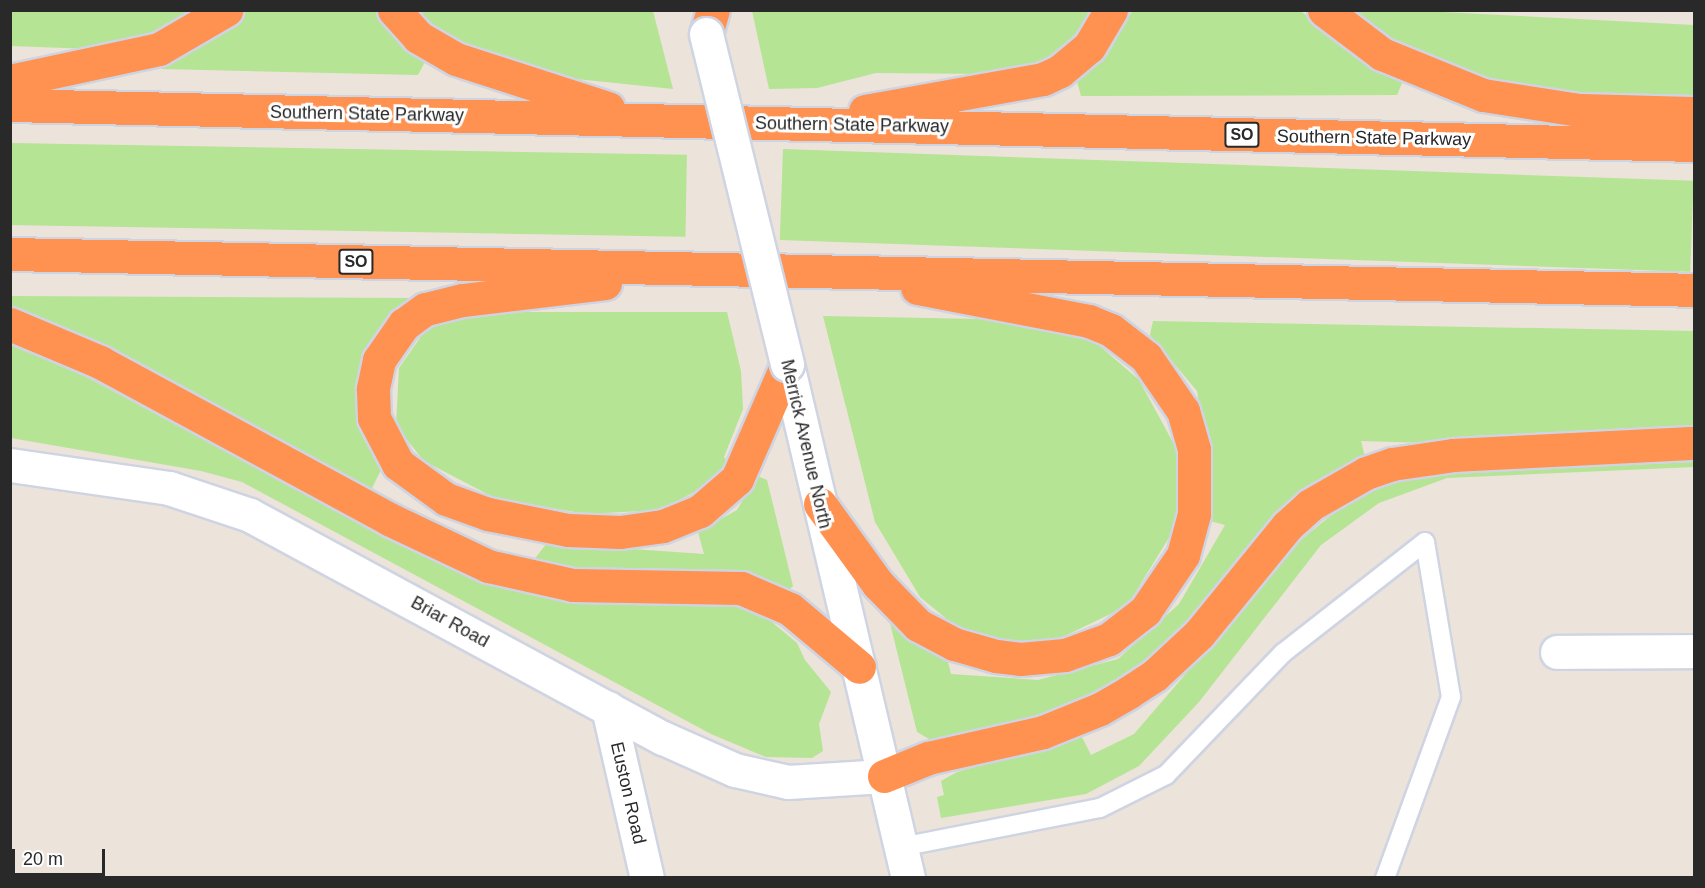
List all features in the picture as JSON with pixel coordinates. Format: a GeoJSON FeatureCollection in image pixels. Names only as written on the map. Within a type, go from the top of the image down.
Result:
{"type":"FeatureCollection","features":[{"type":"Feature","properties":{"kind":"highway"},"geometry":{"type":"LineString","coordinates":[[10,81],[159,49],[226,10]]}},
{"type":"Feature","properties":{"kind":"highway"},"geometry":{"type":"LineString","coordinates":[[394,10],[418,37],[456,59],[652,121]]}},
{"type":"Feature","properties":{"kind":"highway"},"geometry":{"type":"LineString","coordinates":[[790,123],[1042,79],[1083,53],[1101,31],[1111,10]]}},
{"type":"Feature","properties":{"kind":"highway"},"geometry":{"type":"LineString","coordinates":[[1324,10],[1382,54],[1483,95],[1579,110],[1695,113]]}},
{"type":"Feature","properties":{"kind":"highway","name":"Southern State Parkway"},"geometry":{"type":"LineString","coordinates":[[10,105],[1695,145]]}},
{"type":"Feature","properties":{"kind":"highway","name":"SO"},"geometry":{"type":"LineString","coordinates":[[10,254],[1695,291]]}},
{"type":"Feature","properties":{"kind":"highway"},"geometry":{"type":"LineString","coordinates":[[702,270],[504,298],[462,300],[414,315],[386,346],[374,375],[374,418],[387,449],[425,487],[488,514],[568,530],[620,532],[663,526],[700,511],[737,479],[787,364]]}},
{"type":"Feature","properties":{"kind":"highway"},"geometry":{"type":"LineString","coordinates":[[820,504],[878,584],[918,625],[975,652],[1043,658],[1076,652],[1109,639],[1145,611],[1183,555],[1197,491],[1194,449],[1183,411],[1146,357],[1111,330],[1065,315],[833,271]]}},
{"type":"Feature","properties":{"kind":"highway"},"geometry":{"type":"LineString","coordinates":[[10,324],[100,362],[389,519],[488,566],[573,585],[741,588],[790,609],[859,667]]}},
{"type":"Feature","properties":{"kind":"highway"},"geometry":{"type":"LineString","coordinates":[[884,776],[928,759],[1043,732],[1100,709],[1129,692],[1155,675],[1199,634],[1287,526],[1310,505],[1366,473],[1392,464],[1454,455],[1695,443]]}},
{"type":"Feature","properties":{"kind":"street","name":"Merrick Avenue North"},"geometry":{"type":"LineString","coordinates":[[707,18],[905,862]]}},
{"type":"Feature","properties":{"kind":"street","name":"Briar Road"},"geometry":{"type":"LineString","coordinates":[[10,465],[169,488],[250,515],[663,738],[735,770],[788,782],[884,776]]}},
{"type":"Feature","properties":{"kind":"street"},"geometry":{"type":"LineString","coordinates":[[1557,652],[1695,651]]}},
{"type":"Feature","properties":{"kind":"street","name":"Euston Road"},"geometry":{"type":"LineString","coordinates":[[608,708],[647,878]]}},
{"type":"Feature","properties":{"kind":"lane"},"geometry":{"type":"LineString","coordinates":[[905,862],[1100,808],[1166,775],[1283,653],[1425,542],[1451,697],[1384,878]]}},
{"type":"Feature","properties":{"kind":"green space"},"geometry":{"type":"Polygon","coordinates":[[[248,10],[381,11],[426,60],[418,75],[162,69],[161,60],[205,41],[248,10]]]}},
{"type":"Feature","properties":{"kind":"green space"},"geometry":{"type":"Polygon","coordinates":[[[1299,10],[1402,83],[1397,95],[1081,96],[1076,77],[1107,56],[1132,11],[1299,10]]]}},
{"type":"Feature","properties":{"kind":"green space"},"geometry":{"type":"Polygon","coordinates":[[[1403,10],[1694,25],[1694,98],[1556,96],[1481,79],[1403,48],[1351,11],[1403,10]]]}},
{"type":"Feature","properties":{"kind":"green space"},"geometry":{"type":"Polygon","coordinates":[[[10,11],[203,11],[120,50],[11,46],[10,11]]]}},
{"type":"Feature","properties":{"kind":"green space"},"geometry":{"type":"Polygon","coordinates":[[[415,11],[653,11],[673,89],[567,78],[467,49],[415,11]]]}},
{"type":"Feature","properties":{"kind":"green space"},"geometry":{"type":"Polygon","coordinates":[[[752,11],[1093,11],[1057,57],[989,74],[876,73],[817,88],[769,89],[752,11]]]}},
{"type":"Feature","properties":{"kind":"green space"},"geometry":{"type":"Polygon","coordinates":[[[11,143],[687,155],[685,237],[10,225],[11,143]]]}},
{"type":"Feature","properties":{"kind":"green space"},"geometry":{"type":"Polygon","coordinates":[[[783,149],[1693,181],[1690,272],[780,240],[783,149]]]}},
{"type":"Feature","properties":{"kind":"green space"},"geometry":{"type":"Polygon","coordinates":[[[11,296],[412,298],[383,327],[361,363],[358,416],[382,468],[371,490],[11,307],[11,296]]]}},
{"type":"Feature","properties":{"kind":"green space"},"geometry":{"type":"Polygon","coordinates":[[[472,312],[727,312],[741,371],[743,409],[724,457],[731,466],[717,480],[660,510],[586,514],[495,498],[424,461],[396,426],[399,368],[429,325],[472,312]]]}},
{"type":"Feature","properties":{"kind":"green space"},"geometry":{"type":"Polygon","coordinates":[[[823,316],[1029,320],[1094,341],[1139,380],[1176,448],[1178,523],[1127,606],[1048,644],[970,638],[920,597],[875,522],[823,316]]]}},
{"type":"Feature","properties":{"kind":"green space"},"geometry":{"type":"Polygon","coordinates":[[[1153,321],[1694,331],[1694,431],[1427,443],[1361,441],[1365,457],[1293,497],[1158,657],[1083,703],[946,740],[929,739],[917,732],[889,619],[947,658],[951,674],[1038,680],[1118,659],[1179,604],[1225,525],[1210,521],[1213,478],[1197,391],[1150,335],[1153,321]]]}},
{"type":"Feature","properties":{"kind":"green space"},"geometry":{"type":"Polygon","coordinates":[[[11,345],[50,358],[465,576],[549,598],[736,604],[777,613],[773,623],[797,643],[805,660],[831,692],[819,724],[823,751],[812,758],[766,757],[711,734],[242,482],[201,471],[11,438],[11,345]]]}},
{"type":"Feature","properties":{"kind":"green space"},"geometry":{"type":"Polygon","coordinates":[[[1694,462],[1694,467],[1447,478],[1379,503],[1321,545],[1199,702],[1139,766],[1086,794],[941,818],[937,797],[944,795],[941,781],[957,772],[1082,737],[1091,755],[1134,734],[1301,540],[1346,503],[1395,482],[1449,472],[1694,462]]]}},
{"type":"Feature","properties":{"kind":"green space"},"geometry":{"type":"Polygon","coordinates":[[[757,476],[767,480],[793,586],[788,591],[567,572],[533,561],[547,543],[704,554],[698,532],[737,510],[757,476]]]}}]}
